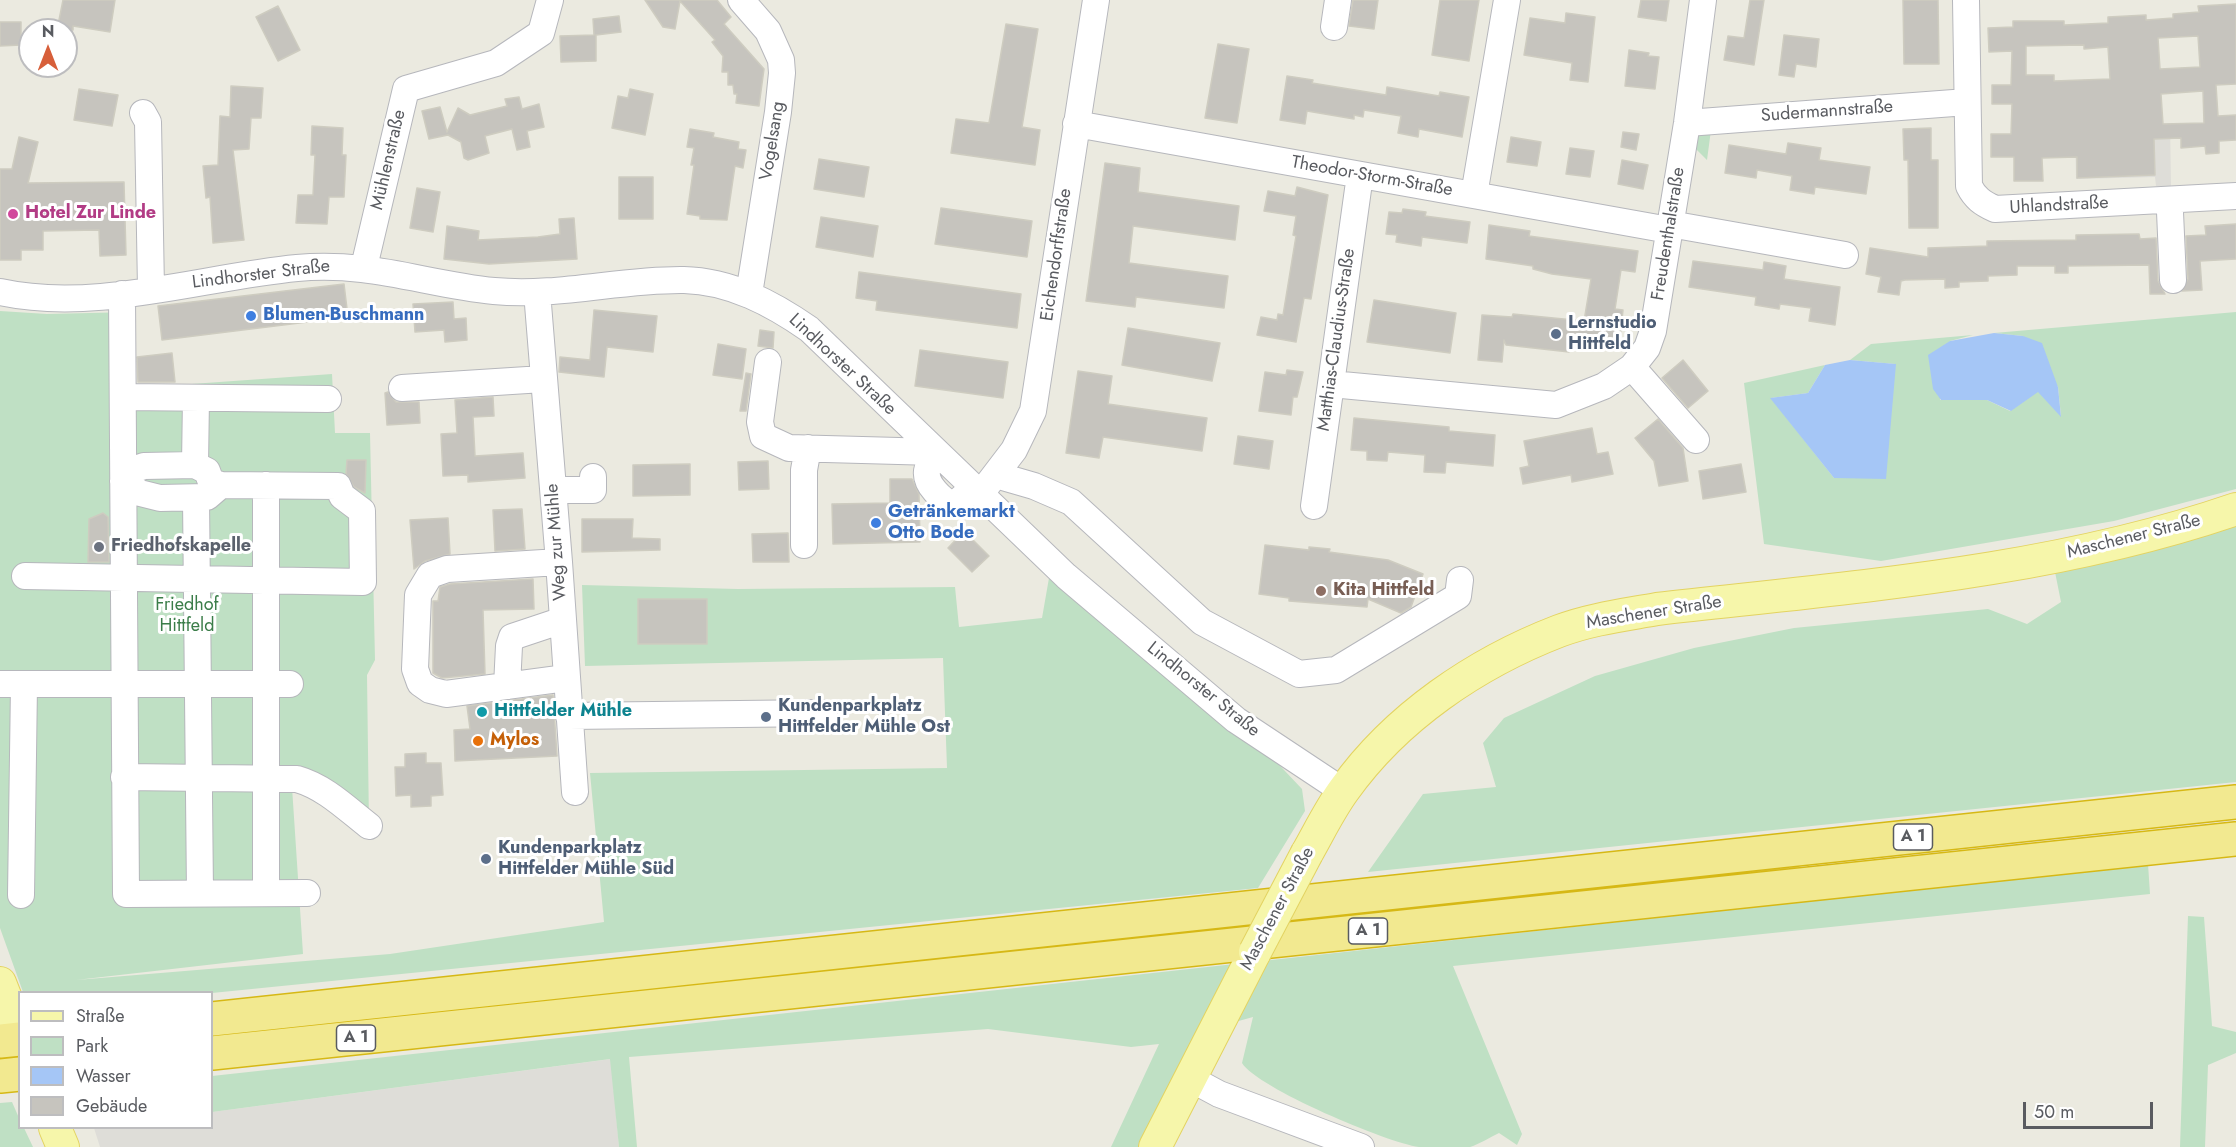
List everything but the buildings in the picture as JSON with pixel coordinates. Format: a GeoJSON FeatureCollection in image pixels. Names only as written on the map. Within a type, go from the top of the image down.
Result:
{"type":"FeatureCollection","features":[{"type":"Feature","properties":{"kind":"highway","name":"A 1"},"geometry":{"type":"LineString","coordinates":[[213,1019],[2236,802]]}},
{"type":"Feature","properties":{"kind":"highway","name":"A 1"},"geometry":{"type":"LineString","coordinates":[[213,1053],[2236,839]]}},
{"type":"Feature","properties":{"kind":"highway"},"geometry":{"type":"LineString","coordinates":[[0,1041],[18,1039]]}},
{"type":"Feature","properties":{"kind":"highway"},"geometry":{"type":"LineString","coordinates":[[0,1076],[18,1074]]}},
{"type":"Feature","properties":{"kind":"main road","name":"Maschener Straße"},"geometry":{"type":"LineString","coordinates":[[1155,1147],[1307,853],[1343,791],[1375,751],[1416,713],[1484,668],[1560,631],[1608,617],[1657,609],[1966,573],[2091,548],[2236,509]]}},
{"type":"Feature","properties":{"kind":"main road"},"geometry":{"type":"LineString","coordinates":[[4,993],[18,1029]]}},
{"type":"Feature","properties":{"kind":"street","name":"Mühlenstraße"},"geometry":{"type":"LineString","coordinates":[[364,267],[406,89],[496,63],[541,33],[550,0]]}},
{"type":"Feature","properties":{"kind":"street","name":"Vogelsang"},"geometry":{"type":"LineString","coordinates":[[741,0],[768,32],[781,60],[781,89],[749,294]]}},
{"type":"Feature","properties":{"kind":"street"},"geometry":{"type":"LineString","coordinates":[[1334,27],[1338,0]]}},
{"type":"Feature","properties":{"kind":"street"},"geometry":{"type":"LineString","coordinates":[[1474,195],[1507,0]]}},
{"type":"Feature","properties":{"kind":"street","name":"Freudenthalstraße"},"geometry":{"type":"LineString","coordinates":[[1331,384],[1556,405],[1604,386],[1632,367],[1647,348],[1653,331],[1687,123],[1703,0]]}},
{"type":"Feature","properties":{"kind":"street","name":"Uhlandstraße"},"geometry":{"type":"LineString","coordinates":[[1966,0],[1969,186],[1974,196],[1984,204],[1995,209],[2236,196]]}},
{"type":"Feature","properties":{"kind":"street","name":"Eichendorffstraße"},"geometry":{"type":"LineString","coordinates":[[976,492],[996,475],[1026,431],[1033,411],[1076,124],[1089,1]]}},
{"type":"Feature","properties":{"kind":"street","name":"Sudermannstraße"},"geometry":{"type":"LineString","coordinates":[[1687,123],[1967,102]]}},
{"type":"Feature","properties":{"kind":"street"},"geometry":{"type":"LineString","coordinates":[[143,113],[148,122],[151,290]]}},
{"type":"Feature","properties":{"kind":"street","name":"Theodor-Storm-Straße"},"geometry":{"type":"LineString","coordinates":[[1076,124],[1474,195],[1845,255]]}},
{"type":"Feature","properties":{"kind":"street","name":"Matthias-Claudius-Straße"},"geometry":{"type":"LineString","coordinates":[[1314,506],[1360,174]]}},
{"type":"Feature","properties":{"kind":"street"},"geometry":{"type":"LineString","coordinates":[[2167,200],[2170,212],[2173,280]]}},
{"type":"Feature","properties":{"kind":"street","name":"Lindhorster Straße"},"geometry":{"type":"LineString","coordinates":[[0,292],[23,297],[62,298],[122,294],[297,268],[364,267],[495,291],[537,292],[685,280],[749,294],[779,308],[809,330],[1066,576],[1236,720],[1343,791]]}},
{"type":"Feature","properties":{"kind":"street","name":"Weg zur Mühle"},"geometry":{"type":"LineString","coordinates":[[537,292],[554,490],[574,792]]}},
{"type":"Feature","properties":{"kind":"street"},"geometry":{"type":"LineString","coordinates":[[122,294],[126,894],[307,893]]}},
{"type":"Feature","properties":{"kind":"street"},"geometry":{"type":"LineString","coordinates":[[768,362],[760,422],[763,436],[789,448],[935,452]]}},
{"type":"Feature","properties":{"kind":"street"},"geometry":{"type":"LineString","coordinates":[[1632,367],[1696,440]]}},
{"type":"Feature","properties":{"kind":"street"},"geometry":{"type":"LineString","coordinates":[[402,388],[543,379]]}},
{"type":"Feature","properties":{"kind":"street"},"geometry":{"type":"LineString","coordinates":[[124,397],[328,399]]}},
{"type":"Feature","properties":{"kind":"street"},"geometry":{"type":"LineString","coordinates":[[195,465],[196,398]]}},
{"type":"Feature","properties":{"kind":"street"},"geometry":{"type":"LineString","coordinates":[[804,544],[804,470],[808,448]]}},
{"type":"Feature","properties":{"kind":"street"},"geometry":{"type":"LineString","coordinates":[[25,576],[363,582],[362,511],[342,496],[338,486],[221,485],[212,482],[207,471],[195,465],[144,466],[124,477]]}},
{"type":"Feature","properties":{"kind":"street"},"geometry":{"type":"LineString","coordinates":[[996,475],[1034,486],[1071,502],[1202,622],[1299,674],[1336,670],[1458,596],[1460,580]]}},
{"type":"Feature","properties":{"kind":"street"},"geometry":{"type":"LineString","coordinates":[[124,477],[148,496],[207,497],[221,485]]}},
{"type":"Feature","properties":{"kind":"street"},"geometry":{"type":"LineString","coordinates":[[554,490],[593,490],[593,477]]}},
{"type":"Feature","properties":{"kind":"street"},"geometry":{"type":"LineString","coordinates":[[266,485],[267,579],[278,684],[266,777],[266,892]]}},
{"type":"Feature","properties":{"kind":"street"},"geometry":{"type":"LineString","coordinates":[[196,498],[200,893]]}},
{"type":"Feature","properties":{"kind":"street"},"geometry":{"type":"LineString","coordinates":[[559,562],[447,569],[430,575],[418,595],[415,669],[420,683],[430,690],[446,694],[566,678]]}},
{"type":"Feature","properties":{"kind":"street"},"geometry":{"type":"LineString","coordinates":[[507,686],[509,646],[512,637],[563,620]]}},
{"type":"Feature","properties":{"kind":"street"},"geometry":{"type":"LineString","coordinates":[[21,895],[12,684],[278,684]]}},
{"type":"Feature","properties":{"kind":"street"},"geometry":{"type":"LineString","coordinates":[[569,716],[824,713]]}},
{"type":"Feature","properties":{"kind":"street"},"geometry":{"type":"LineString","coordinates":[[124,777],[284,777],[310,783],[331,795],[369,826]]}},
{"type":"Feature","properties":{"kind":"street"},"geometry":{"type":"LineString","coordinates":[[1191,1079],[1219,1094],[1361,1147]]}},
{"type":"Feature","properties":{"kind":"shaded area"},"geometry":{"type":"Polygon","coordinates":[[[2170,123],[2171,186],[2156,186],[2155,177],[2076,179],[2075,128],[2170,123]]]}},
{"type":"Feature","properties":{"kind":"shaded area"},"geometry":{"type":"Polygon","coordinates":[[[611,1059],[619,1147],[100,1147],[94,1129],[213,1129],[213,1112],[611,1059]]]}},
{"type":"Feature","properties":{"kind":"green space"},"geometry":{"type":"Polygon","coordinates":[[[1711,130],[1707,160],[1694,147],[1696,135],[1711,130]]]}},
{"type":"Feature","properties":{"kind":"green space","name":"Friedhof Hittfeld"},"geometry":{"type":"Polygon","coordinates":[[[0,311],[47,314],[132,312],[135,388],[332,374],[335,433],[370,433],[375,660],[367,675],[369,826],[363,832],[292,787],[303,954],[76,980],[390,954],[604,922],[590,773],[947,768],[943,658],[585,666],[582,585],[738,589],[955,587],[959,627],[1042,618],[1049,578],[1074,594],[1267,752],[1302,789],[1305,811],[1258,888],[213,993],[213,991],[23,991],[0,928],[0,311]]]}},
{"type":"Feature","properties":{"kind":"green space"},"geometry":{"type":"Polygon","coordinates":[[[2236,312],[2236,489],[2114,521],[1881,561],[1764,544],[1744,383],[1825,365],[1808,393],[1771,398],[1834,478],[1895,364],[1850,360],[1871,344],[1973,335],[1950,341],[1940,400],[1987,400],[2010,411],[2038,391],[2061,416],[2058,387],[2023,336],[1994,333],[2236,312]]]}},
{"type":"Feature","properties":{"kind":"green space"},"geometry":{"type":"Polygon","coordinates":[[[2236,522],[2236,782],[1368,872],[1423,794],[1496,787],[1483,743],[1504,718],[1595,676],[1694,648],[1794,628],[1988,609],[2027,624],[2061,602],[2054,567],[2236,522]]]}},
{"type":"Feature","properties":{"kind":"green space"},"geometry":{"type":"Polygon","coordinates":[[[2148,864],[2150,894],[1453,966],[1522,1134],[1517,1145],[1499,1133],[1470,1147],[1419,1147],[1380,1136],[1296,1100],[1253,1074],[1242,1063],[1253,1017],[1199,1032],[1139,1147],[1111,1147],[1159,1044],[1131,1047],[988,1029],[629,1057],[637,1147],[619,1147],[610,1059],[213,1112],[213,1076],[2148,864]]]}},
{"type":"Feature","properties":{"kind":"green space"},"geometry":{"type":"Polygon","coordinates":[[[2188,916],[2204,917],[2212,1026],[2236,1032],[2236,1053],[2208,1065],[2205,1147],[2180,1147],[2188,916]]]}},
{"type":"Feature","properties":{"kind":"green space"},"geometry":{"type":"Polygon","coordinates":[[[12,1102],[18,1116],[18,1129],[24,1129],[33,1147],[0,1147],[0,1103],[12,1102]]]}},
{"type":"Feature","properties":{"kind":"water"},"geometry":{"type":"Polygon","coordinates":[[[1994,333],[2023,336],[2042,343],[2058,387],[2061,417],[2038,392],[2011,411],[1987,400],[1941,400],[1933,389],[1928,355],[1950,341],[1994,333]]]}},
{"type":"Feature","properties":{"kind":"water"},"geometry":{"type":"Polygon","coordinates":[[[1850,360],[1896,364],[1886,479],[1834,478],[1770,398],[1808,393],[1825,365],[1850,360]]]}},
{"type":"Feature","properties":{"kind":"place","name":"Hotel Zur Linde"},"geometry":{"type":"Point","coordinates":[13,214]}},
{"type":"Feature","properties":{"kind":"place","name":"Blumen-Buschmann"},"geometry":{"type":"Point","coordinates":[251,316]}},
{"type":"Feature","properties":{"kind":"place","name":"Lernstudio Hittfeld"},"geometry":{"type":"Point","coordinates":[1556,334]}},
{"type":"Feature","properties":{"kind":"place","name":"Getränkemarkt Otto Bode"},"geometry":{"type":"Point","coordinates":[876,523]}},
{"type":"Feature","properties":{"kind":"place","name":"Friedhofskapelle"},"geometry":{"type":"Point","coordinates":[99,547]}},
{"type":"Feature","properties":{"kind":"place","name":"Kita Hittfeld"},"geometry":{"type":"Point","coordinates":[1321,591]}},
{"type":"Feature","properties":{"kind":"place","name":"Hittfelder Mühle"},"geometry":{"type":"Point","coordinates":[482,712]}},
{"type":"Feature","properties":{"kind":"place","name":"Kundenparkplatz Hittfelder Mühle Ost"},"geometry":{"type":"Point","coordinates":[766,717]}},
{"type":"Feature","properties":{"kind":"place","name":"Mylos"},"geometry":{"type":"Point","coordinates":[478,741]}},
{"type":"Feature","properties":{"kind":"place","name":"Kundenparkplatz Hittfelder Mühle Süd"},"geometry":{"type":"Point","coordinates":[486,859]}}]}
